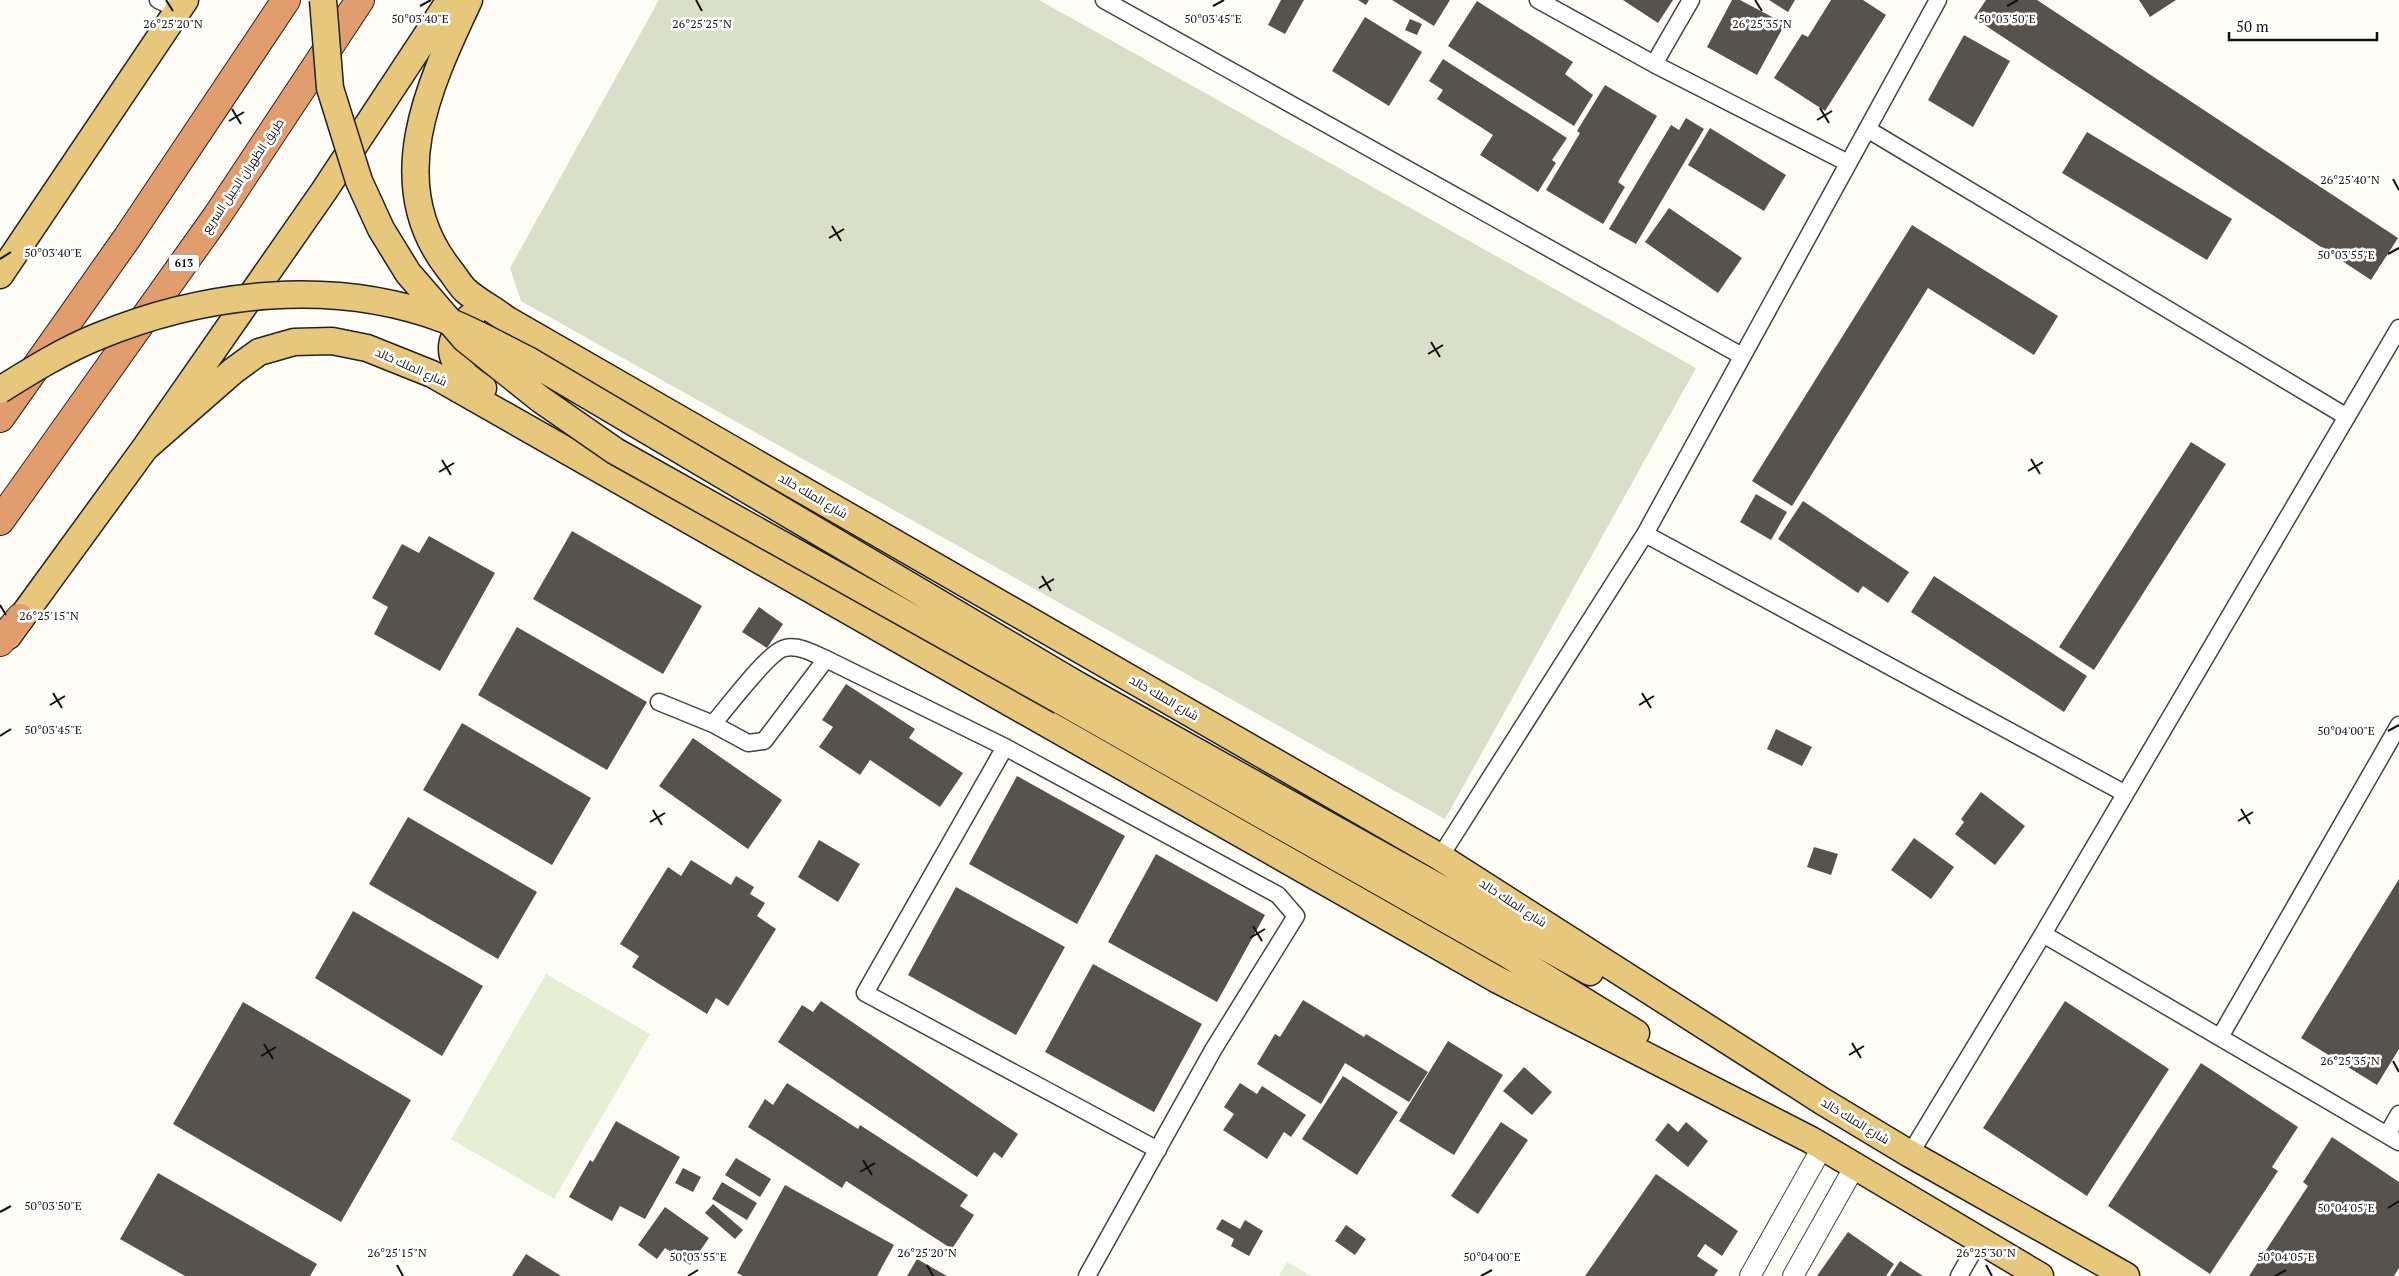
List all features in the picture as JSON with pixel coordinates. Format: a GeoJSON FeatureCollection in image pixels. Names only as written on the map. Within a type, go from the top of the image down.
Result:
{"type":"FeatureCollection","features":[{"type":"Feature","properties":{"kind":"highway"},"geometry":{"type":"LineString","coordinates":[[0,418],[127,238],[286,0]]}},
{"type":"Feature","properties":{"kind":"highway","name":"طريق الظهران الجبيل السريع"},"geometry":{"type":"LineString","coordinates":[[0,521],[217,216],[360,0]]}},
{"type":"Feature","properties":{"kind":"highway"},"geometry":{"type":"LineString","coordinates":[[0,642],[20,618]]}},
{"type":"Feature","properties":{"kind":"main road"},"geometry":{"type":"LineString","coordinates":[[323,0],[330,88],[359,181],[381,229],[408,273],[465,339],[533,394],[615,451],[1067,692],[1822,1101]]}},
{"type":"Feature","properties":{"kind":"main road"},"geometry":{"type":"LineString","coordinates":[[0,647],[145,448],[324,192],[450,0]]}},
{"type":"Feature","properties":{"kind":"main road","name":"شارع الملك خالد"},"geometry":{"type":"LineString","coordinates":[[469,0],[429,90],[418,140],[415,172],[418,210],[434,250],[465,289],[506,319],[1440,856],[1822,1101],[1910,1154],[2126,1276]]}},
{"type":"Feature","properties":{"kind":"main road"},"geometry":{"type":"LineString","coordinates":[[0,275],[174,3]]}},
{"type":"Feature","properties":{"kind":"main road"},"geometry":{"type":"LineString","coordinates":[[0,390],[53,358],[98,336],[150,317],[209,303],[265,296],[312,294],[364,299],[442,319],[528,360],[1067,692],[1506,953],[1817,1143]]}},
{"type":"Feature","properties":{"kind":"main road"},"geometry":{"type":"LineString","coordinates":[[506,319],[490,312],[468,318],[457,332],[452,344],[452,355],[457,367],[468,380],[525,413],[561,447]]}},
{"type":"Feature","properties":{"kind":"main road","name":"شارع الملك خالد"},"geometry":{"type":"LineString","coordinates":[[145,448],[233,371],[259,352],[294,342],[332,341],[367,348],[432,374],[1496,979],[1817,1143],[2040,1276]]}},
{"type":"Feature","properties":{"kind":"street"},"geometry":{"type":"LineString","coordinates":[[1104,0],[1742,356]]}},
{"type":"Feature","properties":{"kind":"street"},"geometry":{"type":"LineString","coordinates":[[1538,0],[1654,64],[1848,164]]}},
{"type":"Feature","properties":{"kind":"street"},"geometry":{"type":"LineString","coordinates":[[1654,64],[1691,0]]}},
{"type":"Feature","properties":{"kind":"street"},"geometry":{"type":"LineString","coordinates":[[1440,856],[1645,534],[1938,0]]}},
{"type":"Feature","properties":{"kind":"street"},"geometry":{"type":"LineString","coordinates":[[1867,129],[2347,417]]}},
{"type":"Feature","properties":{"kind":"street"},"geometry":{"type":"LineString","coordinates":[[1910,1154],[2043,934],[2124,793],[2399,328]]}},
{"type":"Feature","properties":{"kind":"street"},"geometry":{"type":"LineString","coordinates":[[1645,534],[2124,793]]}},
{"type":"Feature","properties":{"kind":"street"},"geometry":{"type":"LineString","coordinates":[[713,724],[770,657],[783,648],[798,647],[1005,747],[1278,895],[1296,916],[1214,1050],[1087,1276]]}},
{"type":"Feature","properties":{"kind":"street"},"geometry":{"type":"LineString","coordinates":[[659,702],[713,724],[748,743],[756,744],[764,741],[826,659]]}},
{"type":"Feature","properties":{"kind":"street"},"geometry":{"type":"LineString","coordinates":[[2220,1037],[2399,725]]}},
{"type":"Feature","properties":{"kind":"street"},"geometry":{"type":"LineString","coordinates":[[1005,747],[865,993],[1158,1150]]}},
{"type":"Feature","properties":{"kind":"street"},"geometry":{"type":"LineString","coordinates":[[2043,934],[2393,1139],[2399,1114]]}},
{"type":"Feature","properties":{"kind":"street"},"geometry":{"type":"LineString","coordinates":[[1750,1276],[1817,1143]]}},
{"type":"Feature","properties":{"kind":"street"},"geometry":{"type":"LineString","coordinates":[[1793,1276],[1855,1166]]}},
{"type":"Feature","properties":{"kind":"street"},"geometry":{"type":"LineString","coordinates":[[1959,1276],[1979,1241]]}},
{"type":"Feature","properties":{"kind":"green space"},"geometry":{"type":"Polygon","coordinates":[[[659,0],[1039,0],[1696,368],[1445,819],[521,301],[510,268],[659,0]]]}},
{"type":"Feature","properties":{"kind":"green space"},"geometry":{"type":"Polygon","coordinates":[[[546,974],[650,1034],[554,1199],[451,1139],[546,974]]]}},
{"type":"Feature","properties":{"kind":"green space"},"geometry":{"type":"Polygon","coordinates":[[[1287,1262],[1311,1276],[1279,1276],[1287,1262]]]}},
{"type":"Feature","properties":{"kind":"building"},"geometry":{"type":"Polygon","coordinates":[[[1281,0],[1304,0],[1285,34],[1268,25],[1281,0]]]}},
{"type":"Feature","properties":{"kind":"building"},"geometry":{"type":"Polygon","coordinates":[[[1358,0],[1369,0],[1366,5],[1358,0]]]}},
{"type":"Feature","properties":{"kind":"building"},"geometry":{"type":"Polygon","coordinates":[[[1392,0],[1450,0],[1434,26],[1392,0]]]}},
{"type":"Feature","properties":{"kind":"building"},"geometry":{"type":"Polygon","coordinates":[[[1623,0],[1673,0],[1658,23],[1623,0]]]}},
{"type":"Feature","properties":{"kind":"building"},"geometry":{"type":"Polygon","coordinates":[[[1732,0],[1740,0],[1785,24],[1757,75],[1707,47],[1732,0]]]}},
{"type":"Feature","properties":{"kind":"building"},"geometry":{"type":"Polygon","coordinates":[[[1769,0],[1795,0],[1788,12],[1769,0]]]}},
{"type":"Feature","properties":{"kind":"building"},"geometry":{"type":"Polygon","coordinates":[[[1831,0],[1863,0],[1886,15],[1825,111],[1774,78],[1802,34],[1808,37],[1831,0]]]}},
{"type":"Feature","properties":{"kind":"building"},"geometry":{"type":"Polygon","coordinates":[[[1986,0],[2037,0],[2398,238],[2371,280],[1974,18],[1986,0]]]}},
{"type":"Feature","properties":{"kind":"building"},"geometry":{"type":"Polygon","coordinates":[[[2139,0],[2176,0],[2150,17],[2139,0]]]}},
{"type":"Feature","properties":{"kind":"building"},"geometry":{"type":"Polygon","coordinates":[[[1477,1],[1573,62],[1565,74],[1593,95],[1574,126],[1448,46],[1477,1]]]}},
{"type":"Feature","properties":{"kind":"building"},"geometry":{"type":"Polygon","coordinates":[[[1365,17],[1422,52],[1389,106],[1332,71],[1365,17]]]}},
{"type":"Feature","properties":{"kind":"building"},"geometry":{"type":"Polygon","coordinates":[[[1410,19],[1422,24],[1417,35],[1405,30],[1410,19]]]}},
{"type":"Feature","properties":{"kind":"building"},"geometry":{"type":"Polygon","coordinates":[[[1964,35],[2010,61],[1973,127],[1928,100],[1964,35]]]}},
{"type":"Feature","properties":{"kind":"building"},"geometry":{"type":"Polygon","coordinates":[[[1443,59],[1567,138],[1552,160],[1556,163],[1538,192],[1480,155],[1493,135],[1437,99],[1443,90],[1429,81],[1443,59]]]}},
{"type":"Feature","properties":{"kind":"building"},"geometry":{"type":"Polygon","coordinates":[[[1605,85],[1657,116],[1618,182],[1625,187],[1603,224],[1546,190],[1580,133],[1577,131],[1605,85]]]}},
{"type":"Feature","properties":{"kind":"building"},"geometry":{"type":"Polygon","coordinates":[[[1686,118],[1704,129],[1636,244],[1609,229],[1671,125],[1679,130],[1686,118]]]}},
{"type":"Feature","properties":{"kind":"building"},"geometry":{"type":"Polygon","coordinates":[[[1710,128],[1786,175],[1764,211],[1688,165],[1710,128]]]}},
{"type":"Feature","properties":{"kind":"building"},"geometry":{"type":"Polygon","coordinates":[[[2087,132],[2232,219],[2207,260],[2062,173],[2087,132]]]}},
{"type":"Feature","properties":{"kind":"building"},"geometry":{"type":"Polygon","coordinates":[[[1669,208],[1742,258],[1718,293],[1645,242],[1669,208]]]}},
{"type":"Feature","properties":{"kind":"building"},"geometry":{"type":"Polygon","coordinates":[[[1912,225],[2058,316],[2034,355],[1928,288],[1792,506],[1752,481],[1912,225]]]}},
{"type":"Feature","properties":{"kind":"building"},"geometry":{"type":"Polygon","coordinates":[[[2191,442],[2226,464],[2094,670],[2059,647],[2191,442]]]}},
{"type":"Feature","properties":{"kind":"building"},"geometry":{"type":"Polygon","coordinates":[[[1756,494],[1787,512],[1771,540],[1740,522],[1756,494]]]}},
{"type":"Feature","properties":{"kind":"building"},"geometry":{"type":"Polygon","coordinates":[[[1803,501],[1909,572],[1888,603],[1863,586],[1858,593],[1778,539],[1803,501]]]}},
{"type":"Feature","properties":{"kind":"building"},"geometry":{"type":"Polygon","coordinates":[[[572,531],[702,606],[663,674],[533,599],[572,531]]]}},
{"type":"Feature","properties":{"kind":"building"},"geometry":{"type":"Polygon","coordinates":[[[429,536],[495,573],[440,671],[374,634],[388,607],[372,598],[402,544],[419,553],[429,536]]]}},
{"type":"Feature","properties":{"kind":"building"},"geometry":{"type":"Polygon","coordinates":[[[1934,576],[2087,676],[2064,712],[1911,612],[1934,576]]]}},
{"type":"Feature","properties":{"kind":"building"},"geometry":{"type":"Polygon","coordinates":[[[759,607],[783,624],[767,648],[742,632],[759,607]]]}},
{"type":"Feature","properties":{"kind":"building"},"geometry":{"type":"Polygon","coordinates":[[[517,627],[647,702],[607,770],[478,695],[517,627]]]}},
{"type":"Feature","properties":{"kind":"building"},"geometry":{"type":"Polygon","coordinates":[[[846,684],[915,729],[909,738],[963,773],[940,807],[870,760],[860,775],[819,747],[833,727],[822,720],[846,684]]]}},
{"type":"Feature","properties":{"kind":"building"},"geometry":{"type":"Polygon","coordinates":[[[462,723],[591,798],[552,865],[423,790],[462,723]]]}},
{"type":"Feature","properties":{"kind":"building"},"geometry":{"type":"Polygon","coordinates":[[[1776,729],[1812,747],[1802,766],[1767,749],[1776,729]]]}},
{"type":"Feature","properties":{"kind":"building"},"geometry":{"type":"Polygon","coordinates":[[[693,738],[782,800],[748,849],[659,786],[693,738]]]}},
{"type":"Feature","properties":{"kind":"building"},"geometry":{"type":"Polygon","coordinates":[[[1017,776],[1125,836],[1077,924],[969,864],[1017,776]]]}},
{"type":"Feature","properties":{"kind":"building"},"geometry":{"type":"Polygon","coordinates":[[[1981,792],[2025,826],[1995,865],[1955,834],[1964,822],[1961,819],[1981,792]]]}},
{"type":"Feature","properties":{"kind":"building"},"geometry":{"type":"Polygon","coordinates":[[[408,817],[537,892],[498,959],[369,884],[408,817]]]}},
{"type":"Feature","properties":{"kind":"building"},"geometry":{"type":"Polygon","coordinates":[[[1914,838],[1954,867],[1931,899],[1891,870],[1914,838]]]}},
{"type":"Feature","properties":{"kind":"building"},"geometry":{"type":"Polygon","coordinates":[[[819,840],[860,864],[838,902],[798,877],[819,840]]]}},
{"type":"Feature","properties":{"kind":"building"},"geometry":{"type":"Polygon","coordinates":[[[1814,847],[1838,854],[1831,875],[1807,867],[1814,847]]]}},
{"type":"Feature","properties":{"kind":"building"},"geometry":{"type":"Polygon","coordinates":[[[1156,854],[1265,915],[1217,1002],[1108,942],[1156,854]]]}},
{"type":"Feature","properties":{"kind":"building"},"geometry":{"type":"Polygon","coordinates":[[[691,860],[731,885],[736,876],[754,887],[750,894],[765,903],[757,916],[776,929],[728,1006],[716,998],[707,1014],[632,967],[639,956],[620,944],[668,867],[681,876],[691,860]]]}},
{"type":"Feature","properties":{"kind":"building"},"geometry":{"type":"Polygon","coordinates":[[[2399,879],[2399,1049],[2377,1085],[2301,1038],[2399,879]]]}},
{"type":"Feature","properties":{"kind":"building"},"geometry":{"type":"Polygon","coordinates":[[[956,887],[1065,947],[1016,1035],[908,975],[956,887]]]}},
{"type":"Feature","properties":{"kind":"building"},"geometry":{"type":"Polygon","coordinates":[[[353,911],[483,986],[442,1056],[315,978],[353,911]]]}},
{"type":"Feature","properties":{"kind":"building"},"geometry":{"type":"Polygon","coordinates":[[[1093,964],[1202,1024],[1154,1112],[1045,1052],[1093,964]]]}},
{"type":"Feature","properties":{"kind":"building"},"geometry":{"type":"Polygon","coordinates":[[[1303,1000],[1364,1037],[1366,1034],[1428,1072],[1409,1102],[1345,1063],[1321,1104],[1257,1064],[1275,1034],[1280,1037],[1303,1000]]]}},
{"type":"Feature","properties":{"kind":"building"},"geometry":{"type":"Polygon","coordinates":[[[821,1001],[1018,1134],[1002,1158],[994,1152],[977,1177],[778,1042],[802,1005],[813,1012],[821,1001]]]}},
{"type":"Feature","properties":{"kind":"building"},"geometry":{"type":"Polygon","coordinates":[[[2065,1001],[2169,1069],[2087,1196],[1983,1128],[2065,1001]]]}},
{"type":"Feature","properties":{"kind":"building"},"geometry":{"type":"Polygon","coordinates":[[[243,1002],[411,1100],[341,1222],[173,1124],[243,1002]]]}},
{"type":"Feature","properties":{"kind":"building"},"geometry":{"type":"Polygon","coordinates":[[[1448,1041],[1503,1075],[1454,1155],[1399,1121],[1448,1041]]]}},
{"type":"Feature","properties":{"kind":"building"},"geometry":{"type":"Polygon","coordinates":[[[2201,1063],[2298,1127],[2272,1167],[2278,1171],[2210,1274],[2108,1206],[2201,1063]]]}},
{"type":"Feature","properties":{"kind":"building"},"geometry":{"type":"Polygon","coordinates":[[[1524,1067],[1552,1092],[1532,1115],[1503,1091],[1524,1067]]]}},
{"type":"Feature","properties":{"kind":"building"},"geometry":{"type":"Polygon","coordinates":[[[1343,1076],[1398,1112],[1357,1175],[1302,1139],[1343,1076]]]}},
{"type":"Feature","properties":{"kind":"building"},"geometry":{"type":"Polygon","coordinates":[[[787,1083],[858,1129],[860,1125],[968,1195],[960,1206],[974,1215],[952,1249],[846,1181],[842,1188],[748,1127],[765,1099],[773,1105],[787,1083]]]}},
{"type":"Feature","properties":{"kind":"building"},"geometry":{"type":"Polygon","coordinates":[[[1240,1083],[1257,1094],[1262,1086],[1306,1115],[1291,1137],[1284,1132],[1267,1159],[1223,1130],[1234,1114],[1224,1107],[1240,1083]]]}},
{"type":"Feature","properties":{"kind":"building"},"geometry":{"type":"Polygon","coordinates":[[[616,1121],[680,1157],[645,1219],[620,1206],[612,1221],[569,1197],[590,1160],[593,1162],[616,1121]]]}},
{"type":"Feature","properties":{"kind":"building"},"geometry":{"type":"Polygon","coordinates":[[[1501,1122],[1528,1140],[1478,1214],[1451,1196],[1501,1122]]]}},
{"type":"Feature","properties":{"kind":"building"},"geometry":{"type":"Polygon","coordinates":[[[1686,1122],[1708,1141],[1688,1167],[1655,1140],[1668,1123],[1678,1132],[1686,1122]]]}},
{"type":"Feature","properties":{"kind":"building"},"geometry":{"type":"Polygon","coordinates":[[[2332,1137],[2399,1182],[2399,1268],[2394,1276],[2249,1276],[2308,1186],[2303,1182],[2332,1137]]]}},
{"type":"Feature","properties":{"kind":"building"},"geometry":{"type":"Polygon","coordinates":[[[736,1158],[771,1179],[760,1197],[725,1175],[736,1158]]]}},
{"type":"Feature","properties":{"kind":"building"},"geometry":{"type":"Polygon","coordinates":[[[683,1168],[701,1177],[693,1192],[675,1183],[683,1168]]]}},
{"type":"Feature","properties":{"kind":"building"},"geometry":{"type":"Polygon","coordinates":[[[158,1173],[317,1264],[310,1276],[185,1276],[120,1239],[158,1173]]]}},
{"type":"Feature","properties":{"kind":"building"},"geometry":{"type":"Polygon","coordinates":[[[1656,1174],[1738,1231],[1722,1256],[1705,1244],[1697,1256],[1718,1270],[1714,1276],[1585,1276],[1656,1174]]]}},
{"type":"Feature","properties":{"kind":"building"},"geometry":{"type":"Polygon","coordinates":[[[722,1182],[757,1203],[747,1220],[712,1199],[722,1182]]]}},
{"type":"Feature","properties":{"kind":"building"},"geometry":{"type":"Polygon","coordinates":[[[785,1185],[894,1245],[877,1276],[743,1276],[737,1273],[785,1185]]]}},
{"type":"Feature","properties":{"kind":"building"},"geometry":{"type":"Polygon","coordinates":[[[713,1204],[743,1230],[735,1239],[705,1213],[713,1204]]]}},
{"type":"Feature","properties":{"kind":"building"},"geometry":{"type":"Polygon","coordinates":[[[665,1207],[709,1238],[690,1265],[665,1248],[657,1259],[638,1245],[665,1207]]]}},
{"type":"Feature","properties":{"kind":"building"},"geometry":{"type":"Polygon","coordinates":[[[1222,1219],[1240,1229],[1245,1220],[1263,1231],[1249,1256],[1231,1246],[1234,1239],[1216,1229],[1222,1219]]]}},
{"type":"Feature","properties":{"kind":"building"},"geometry":{"type":"Polygon","coordinates":[[[1346,1225],[1366,1239],[1355,1255],[1335,1241],[1346,1225]]]}},
{"type":"Feature","properties":{"kind":"building"},"geometry":{"type":"Polygon","coordinates":[[[1848,1232],[1894,1264],[1886,1276],[1817,1276],[1848,1232]]]}},
{"type":"Feature","properties":{"kind":"building"},"geometry":{"type":"Polygon","coordinates":[[[526,1254],[561,1276],[512,1276],[526,1254]]]}},
{"type":"Feature","properties":{"kind":"building"},"geometry":{"type":"Polygon","coordinates":[[[917,1259],[947,1276],[907,1276],[917,1259]]]}},
{"type":"Feature","properties":{"kind":"building"},"geometry":{"type":"Polygon","coordinates":[[[1900,1261],[1923,1276],[1890,1276],[1900,1261]]]}}]}
